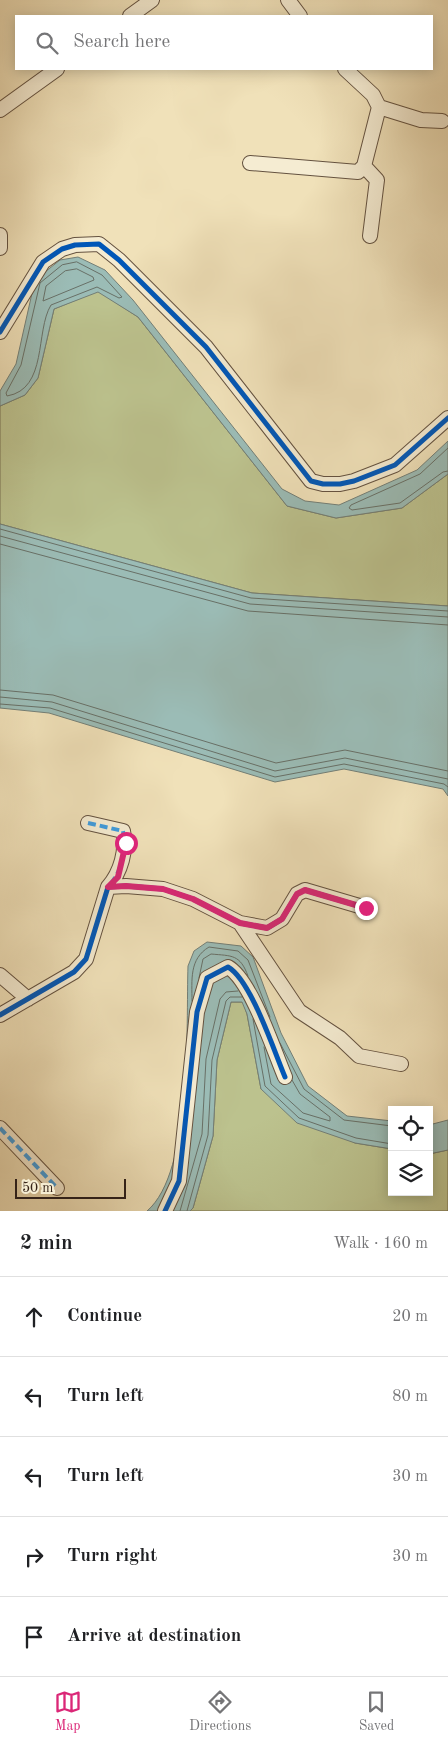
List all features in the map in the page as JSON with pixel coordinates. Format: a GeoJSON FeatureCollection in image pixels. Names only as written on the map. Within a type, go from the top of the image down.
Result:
{"type":"FeatureCollection","features":[{"type":"Feature","properties":{"kind":"street"},"geometry":{"type":"LineString","coordinates":[[131,15],[152,0]]}},
{"type":"Feature","properties":{"kind":"street"},"geometry":{"type":"LineString","coordinates":[[288,0],[299,15]]}},
{"type":"Feature","properties":{"kind":"street"},"geometry":{"type":"LineString","coordinates":[[0,110],[56,70]]}},
{"type":"Feature","properties":{"kind":"street"},"geometry":{"type":"LineString","coordinates":[[250,163],[358,172],[364,166],[378,106],[373,95],[346,70]]}},
{"type":"Feature","properties":{"kind":"street"},"geometry":{"type":"LineString","coordinates":[[378,106],[421,120],[442,121]]}},
{"type":"Feature","properties":{"kind":"street"},"geometry":{"type":"LineString","coordinates":[[364,166],[378,180],[370,236]]}},
{"type":"Feature","properties":{"kind":"street"},"geometry":{"type":"LineString","coordinates":[[0,235],[0,248]]}},
{"type":"Feature","properties":{"kind":"street"},"geometry":{"type":"LineString","coordinates":[[0,332],[43,262],[62,249],[75,244],[99,244],[119,260],[206,347],[311,481],[323,484],[340,484],[354,481],[395,465],[448,418]]}},
{"type":"Feature","properties":{"kind":"street"},"geometry":{"type":"LineString","coordinates":[[1,1013],[74,972],[86,959],[108,887],[118,877],[126,843],[123,831],[88,823]]}},
{"type":"Feature","properties":{"kind":"street"},"geometry":{"type":"LineString","coordinates":[[108,887],[126,886],[163,889],[193,899],[240,923],[267,928],[282,919],[297,894],[305,890],[366,908]]}},
{"type":"Feature","properties":{"kind":"street"},"geometry":{"type":"LineString","coordinates":[[240,923],[298,1011],[340,1038],[359,1056],[400,1064]]}},
{"type":"Feature","properties":{"kind":"street"},"geometry":{"type":"LineString","coordinates":[[165,1211],[179,1181],[197,1012],[207,978],[228,967],[235,971],[256,1005],[285,1077]]}},
{"type":"Feature","properties":{"kind":"street"},"geometry":{"type":"LineString","coordinates":[[0,975],[28,999]]}},
{"type":"Feature","properties":{"kind":"street"},"geometry":{"type":"LineString","coordinates":[[0,1128],[57,1188]]}},
{"type":"Feature","properties":{"kind":"green space"},"geometry":{"type":"Polygon","coordinates":[[[98,291],[138,317],[287,506],[336,518],[402,508],[448,474],[448,606],[252,593],[0,524],[0,406],[25,395],[38,378],[54,309],[98,291]]]}},
{"type":"Feature","properties":{"kind":"green space"},"geometry":{"type":"Polygon","coordinates":[[[231,1002],[243,1002],[261,1089],[355,1143],[388,1148],[388,1196],[433,1196],[433,1153],[448,1150],[448,1211],[190,1211],[193,1208],[213,1136],[217,1060],[231,1002]]]}},
{"type":"Feature","properties":{"kind":"water"},"geometry":{"type":"Polygon","coordinates":[[[78,257],[105,270],[133,300],[282,489],[305,501],[339,505],[417,470],[448,441],[448,474],[402,508],[336,518],[287,506],[138,317],[98,292],[54,309],[38,378],[25,395],[0,406],[0,391],[16,364],[35,280],[60,260],[78,257]]]}},
{"type":"Feature","properties":{"kind":"water"},"geometry":{"type":"Polygon","coordinates":[[[0,524],[252,593],[448,606],[448,796],[443,789],[344,769],[275,782],[49,713],[0,708],[0,524]]]}},
{"type":"Feature","properties":{"kind":"water"},"geometry":{"type":"Polygon","coordinates":[[[207,942],[241,946],[253,957],[281,1033],[308,1086],[347,1116],[388,1121],[388,1148],[355,1143],[297,1123],[261,1089],[247,1014],[242,1002],[231,1002],[217,1060],[213,1136],[193,1208],[190,1211],[147,1211],[162,1192],[173,1165],[180,1132],[186,1059],[188,966],[194,951],[207,942]]]}},
{"type":"Feature","properties":{"kind":"water"},"geometry":{"type":"Polygon","coordinates":[[[448,1120],[448,1150],[433,1153],[433,1124],[448,1120]]]}},
{"type":"Feature","properties":{"kind":"marked path"},"geometry":{"type":"LineString","coordinates":[[88,823],[123,831],[124,853],[122,861],[117,875],[108,887]]}},
{"type":"Feature","properties":{"kind":"marked path"},"geometry":{"type":"LineString","coordinates":[[0,1128],[57,1188]]}},
{"type":"Feature","properties":{"kind":"cycle path"},"geometry":{"type":"LineString","coordinates":[[0,332],[43,262],[62,249],[75,245],[99,244],[119,260],[206,347],[311,481],[323,484],[340,484],[354,481],[395,465],[448,418]]}},
{"type":"Feature","properties":{"kind":"cycle path"},"geometry":{"type":"LineString","coordinates":[[0,1015],[74,972],[86,959],[108,887],[126,886],[163,889],[193,899],[240,923],[267,928],[282,919],[297,894],[305,890],[366,908]]}},
{"type":"Feature","properties":{"kind":"cycle path"},"geometry":{"type":"LineString","coordinates":[[165,1211],[179,1181],[197,1012],[207,978],[228,967],[237,974],[261,1017],[285,1077]]}},
{"type":"Feature","properties":{"kind":"route"},"geometry":{"type":"LineString","coordinates":[[126,843],[118,877],[108,887],[126,886],[163,889],[193,899],[240,923],[267,928],[282,919],[297,894],[305,890],[366,908]]}}]}
